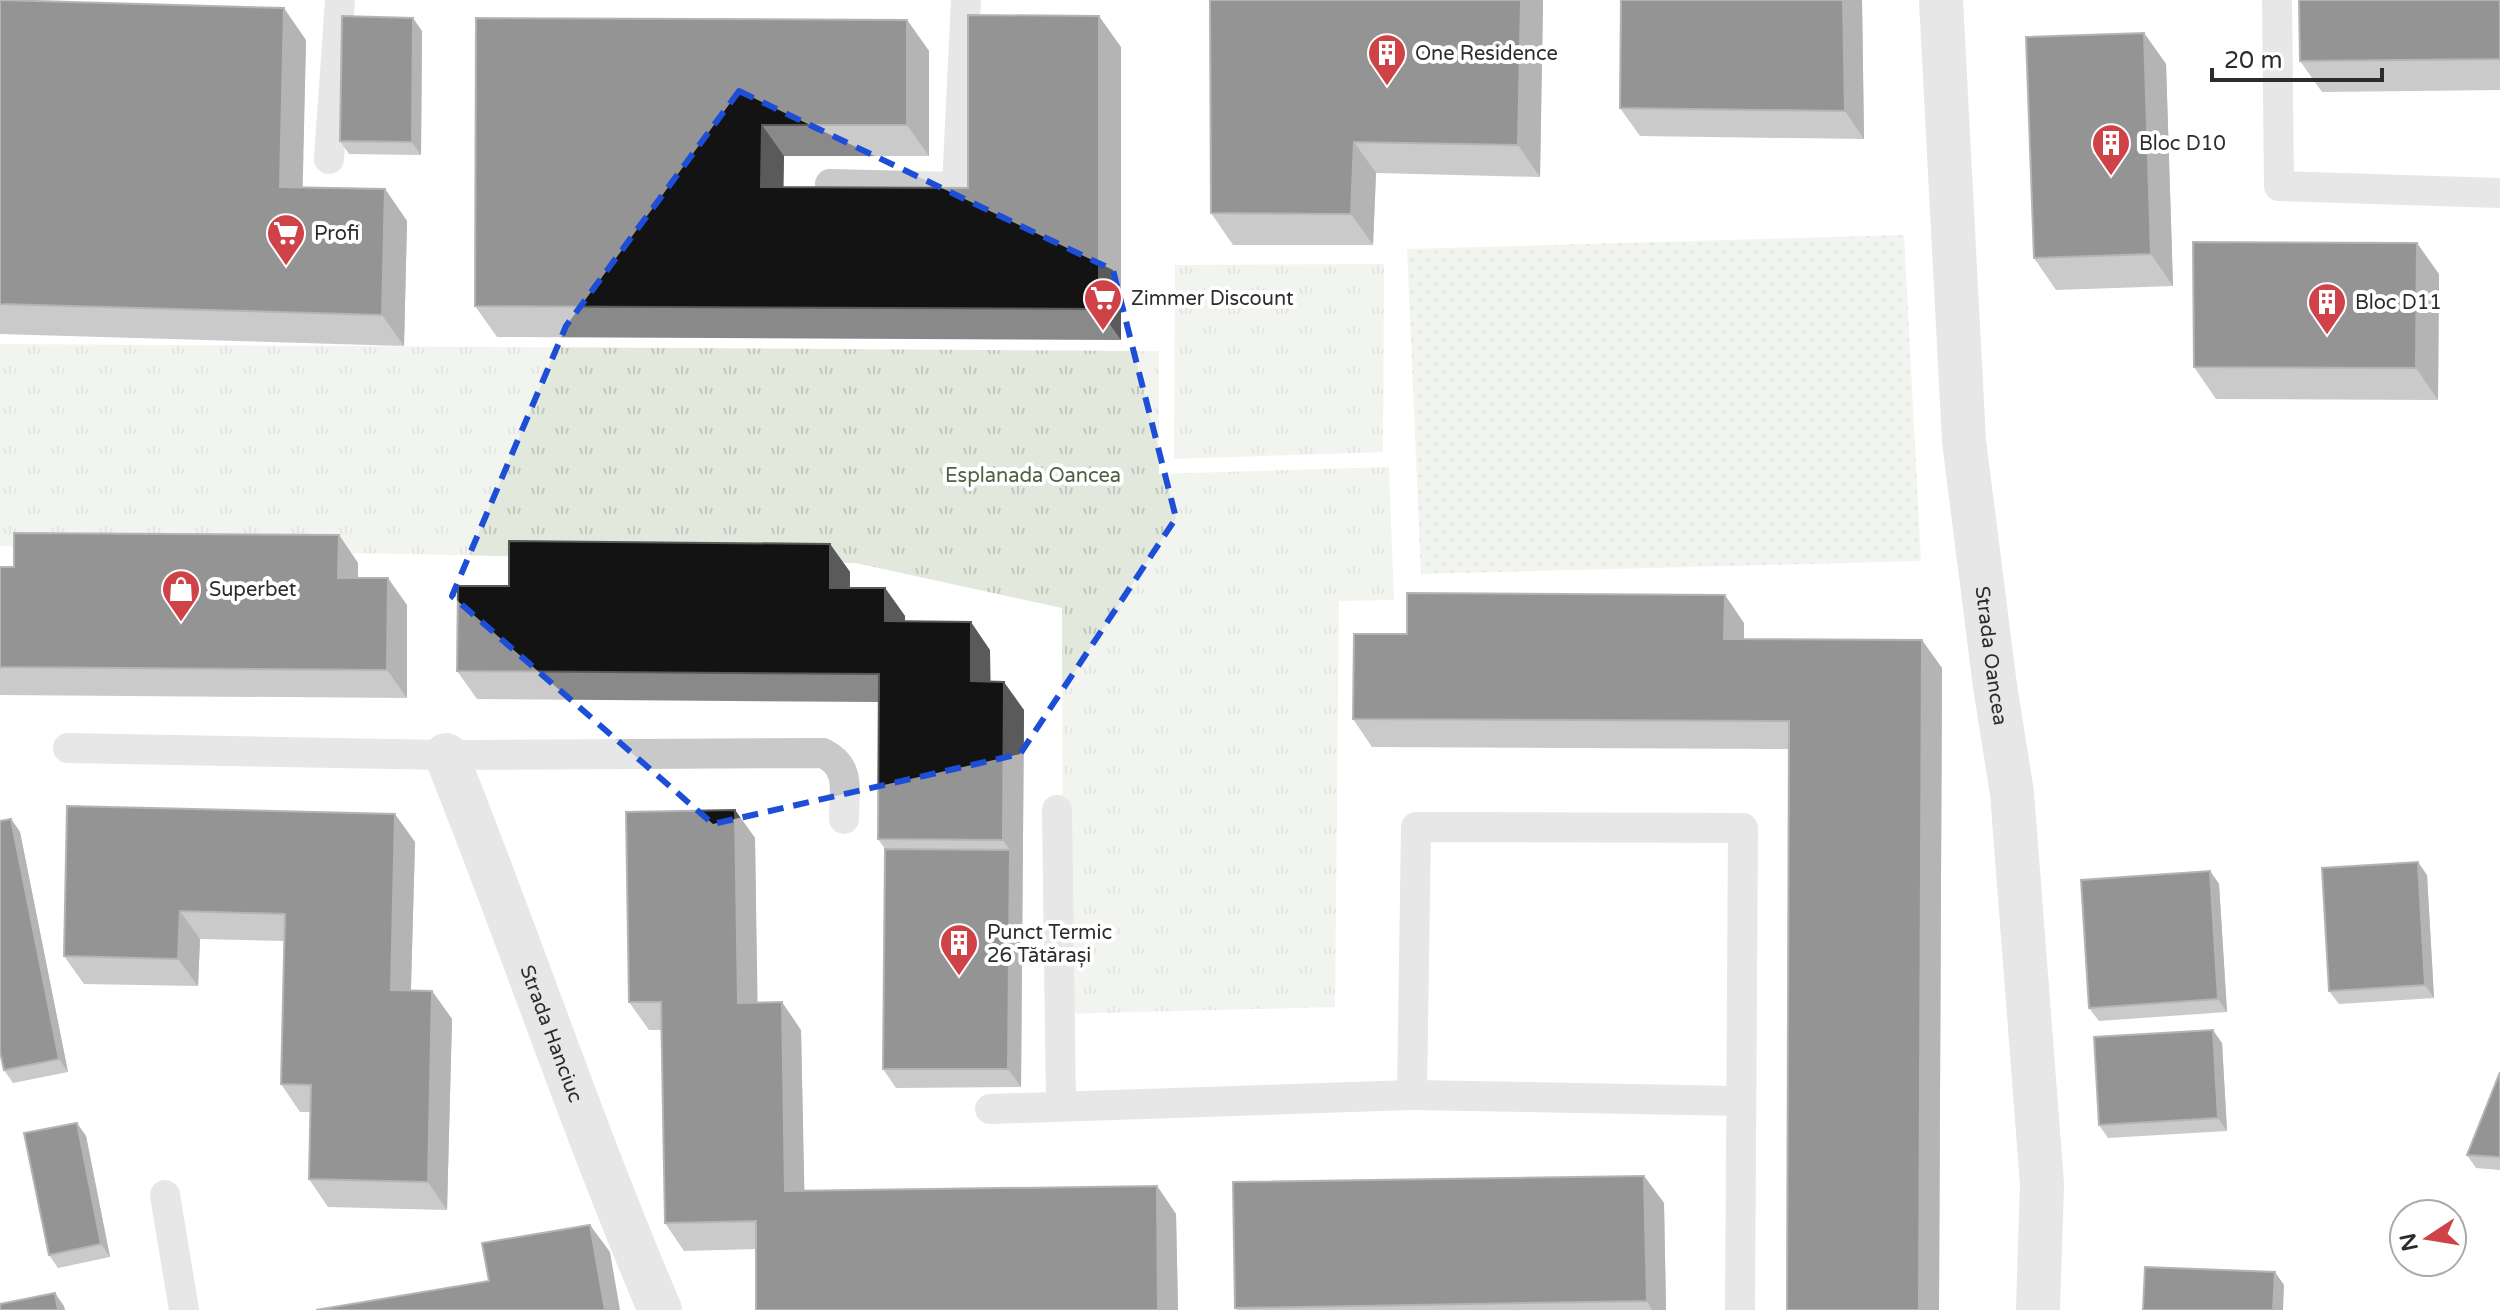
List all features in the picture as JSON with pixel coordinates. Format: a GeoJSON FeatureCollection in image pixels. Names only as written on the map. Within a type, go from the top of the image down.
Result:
{"type":"FeatureCollection","features":[{"type":"Feature","properties":{"kind":"street","name":"Strada Oancea"},"geometry":{"type":"LineString","coordinates":[[1941,0],[1964,441],[2012,793],[2042,1184],[2038,1310]]}},
{"type":"Feature","properties":{"kind":"street","name":"Strada Hanciuc"},"geometry":{"type":"LineString","coordinates":[[446,755],[660,1310]]}},
{"type":"Feature","properties":{"kind":"lane"},"geometry":{"type":"LineString","coordinates":[[329,159],[340,0]]}},
{"type":"Feature","properties":{"kind":"lane"},"geometry":{"type":"LineString","coordinates":[[830,184],[957,187],[966,0]]}},
{"type":"Feature","properties":{"kind":"lane"},"geometry":{"type":"LineString","coordinates":[[2277,0],[2279,186],[2500,193]]}},
{"type":"Feature","properties":{"kind":"lane"},"geometry":{"type":"LineString","coordinates":[[68,748],[446,755],[823,753],[837,760],[842,770],[844,819]]}},
{"type":"Feature","properties":{"kind":"lane"},"geometry":{"type":"LineString","coordinates":[[1057,810],[1061,1106]]}},
{"type":"Feature","properties":{"kind":"lane"},"geometry":{"type":"LineString","coordinates":[[1412,1095],[1416,827],[1743,828],[1740,1310]]}},
{"type":"Feature","properties":{"kind":"lane"},"geometry":{"type":"LineString","coordinates":[[990,1109],[1412,1095],[1741,1101]]}},
{"type":"Feature","properties":{"kind":"lane"},"geometry":{"type":"LineString","coordinates":[[165,1195],[184,1310]]}},
{"type":"Feature","properties":{"kind":"highlighted area"},"geometry":{"type":"Polygon","coordinates":[[[739,91],[1113,270],[1176,518],[1020,754],[713,824],[452,596],[566,326],[739,91]]]}},
{"type":"Feature","properties":{"kind":"green space"},"geometry":{"type":"Polygon","coordinates":[[[1904,235],[1921,561],[1421,574],[1407,249],[1904,235]]]}},
{"type":"Feature","properties":{"kind":"green space"},"geometry":{"type":"Polygon","coordinates":[[[1384,264],[1383,452],[1174,459],[1175,265],[1384,264]]]}},
{"type":"Feature","properties":{"kind":"green space","name":"Esplanada Oancea"},"geometry":{"type":"Polygon","coordinates":[[[0,344],[1159,351],[1159,474],[1389,467],[1394,600],[1339,601],[1335,1007],[1063,1014],[1062,608],[856,563],[0,546],[0,344]]]}},
{"type":"Feature","properties":{"kind":"building"},"geometry":{"type":"Polygon","coordinates":[[[0,0],[284,8],[280,187],[385,189],[382,315],[0,304],[0,0]]]}},
{"type":"Feature","properties":{"kind":"building","name":"One Residence"},"geometry":{"type":"Polygon","coordinates":[[[1210,0],[1521,0],[1518,145],[1354,142],[1351,214],[1211,213],[1210,0]]]}},
{"type":"Feature","properties":{"kind":"building"},"geometry":{"type":"Polygon","coordinates":[[[1621,0],[1843,0],[1845,111],[1620,108],[1621,0]]]}},
{"type":"Feature","properties":{"kind":"building"},"geometry":{"type":"Polygon","coordinates":[[[2299,0],[2500,0],[2500,59],[2300,61],[2299,0]]]}},
{"type":"Feature","properties":{"kind":"building"},"geometry":{"type":"Polygon","coordinates":[[[968,15],[1099,16],[1099,309],[475,306],[476,18],[907,20],[907,125],[762,125],[761,187],[968,188],[968,15]]]}},
{"type":"Feature","properties":{"kind":"building"},"geometry":{"type":"Polygon","coordinates":[[[342,16],[413,18],[412,142],[340,141],[342,16]]]}},
{"type":"Feature","properties":{"kind":"building","name":"Bloc D10"},"geometry":{"type":"Polygon","coordinates":[[[2144,33],[2151,254],[2034,258],[2026,37],[2144,33]]]}},
{"type":"Feature","properties":{"kind":"building","name":"Bloc D11"},"geometry":{"type":"Polygon","coordinates":[[[2193,242],[2417,243],[2416,368],[2194,367],[2193,242]]]}},
{"type":"Feature","properties":{"kind":"building"},"geometry":{"type":"Polygon","coordinates":[[[14,533],[339,535],[338,578],[388,578],[387,670],[0,667],[0,567],[14,567],[14,533]]]}},
{"type":"Feature","properties":{"kind":"building"},"geometry":{"type":"Polygon","coordinates":[[[509,541],[830,544],[830,588],[885,588],[885,621],[971,622],[971,681],[1004,682],[1003,840],[878,839],[879,674],[457,671],[458,586],[509,586],[509,541]]]}},
{"type":"Feature","properties":{"kind":"building"},"geometry":{"type":"Polygon","coordinates":[[[1407,593],[1725,595],[1724,639],[1922,640],[1919,1310],[1787,1310],[1789,721],[1353,719],[1354,634],[1407,634],[1407,593]]]}},
{"type":"Feature","properties":{"kind":"building"},"geometry":{"type":"Polygon","coordinates":[[[67,806],[395,814],[391,990],[432,991],[428,1182],[309,1179],[311,1085],[281,1084],[285,914],[180,911],[178,959],[64,956],[67,806]]]}},
{"type":"Feature","properties":{"kind":"building"},"geometry":{"type":"Polygon","coordinates":[[[735,810],[738,1003],[782,1002],[785,1191],[1157,1186],[1158,1310],[756,1310],[756,1221],[665,1223],[661,1002],[629,1002],[626,812],[735,810]]]}},
{"type":"Feature","properties":{"kind":"building"},"geometry":{"type":"Polygon","coordinates":[[[11,819],[59,1059],[4,1070],[0,1052],[0,821],[11,819]]]}},
{"type":"Feature","properties":{"kind":"building","name":"Punct Termic 26 Tătărași"},"geometry":{"type":"Polygon","coordinates":[[[885,849],[1010,850],[1008,1069],[883,1069],[885,849]]]}},
{"type":"Feature","properties":{"kind":"building"},"geometry":{"type":"Polygon","coordinates":[[[2418,862],[2425,985],[2329,991],[2322,868],[2418,862]]]}},
{"type":"Feature","properties":{"kind":"building"},"geometry":{"type":"Polygon","coordinates":[[[2210,871],[2218,999],[2089,1008],[2081,880],[2210,871]]]}},
{"type":"Feature","properties":{"kind":"building"},"geometry":{"type":"Polygon","coordinates":[[[2213,1030],[2218,1118],[2099,1125],[2094,1037],[2213,1030]]]}},
{"type":"Feature","properties":{"kind":"building"},"geometry":{"type":"Polygon","coordinates":[[[2500,1072],[2500,1157],[2467,1155],[2500,1072]]]}},
{"type":"Feature","properties":{"kind":"building"},"geometry":{"type":"Polygon","coordinates":[[[77,1123],[101,1244],[49,1255],[24,1133],[77,1123]]]}},
{"type":"Feature","properties":{"kind":"building"},"geometry":{"type":"Polygon","coordinates":[[[1644,1176],[1647,1301],[1235,1308],[1233,1182],[1644,1176]]]}},
{"type":"Feature","properties":{"kind":"building"},"geometry":{"type":"Polygon","coordinates":[[[590,1225],[605,1310],[316,1310],[489,1281],[482,1243],[590,1225]]]}},
{"type":"Feature","properties":{"kind":"building"},"geometry":{"type":"Polygon","coordinates":[[[2145,1267],[2275,1272],[2273,1310],[2143,1310],[2145,1267]]]}},
{"type":"Feature","properties":{"kind":"building"},"geometry":{"type":"Polygon","coordinates":[[[55,1293],[58,1310],[0,1310],[0,1304],[55,1293]]]}},
{"type":"Feature","properties":{"kind":"place","name":"One Residence"},"geometry":{"type":"Point","coordinates":[1387,87]}},
{"type":"Feature","properties":{"kind":"place","name":"Bloc D10"},"geometry":{"type":"Point","coordinates":[2111,177]}},
{"type":"Feature","properties":{"kind":"place","name":"Profi"},"geometry":{"type":"Point","coordinates":[286,267]}},
{"type":"Feature","properties":{"kind":"place","name":"Zimmer Discount"},"geometry":{"type":"Point","coordinates":[1103,332]}},
{"type":"Feature","properties":{"kind":"place","name":"Bloc D11"},"geometry":{"type":"Point","coordinates":[2327,336]}},
{"type":"Feature","properties":{"kind":"place","name":"Superbet"},"geometry":{"type":"Point","coordinates":[181,623]}},
{"type":"Feature","properties":{"kind":"place","name":"Punct Termic 26 Tătărași"},"geometry":{"type":"Point","coordinates":[959,977]}}]}
